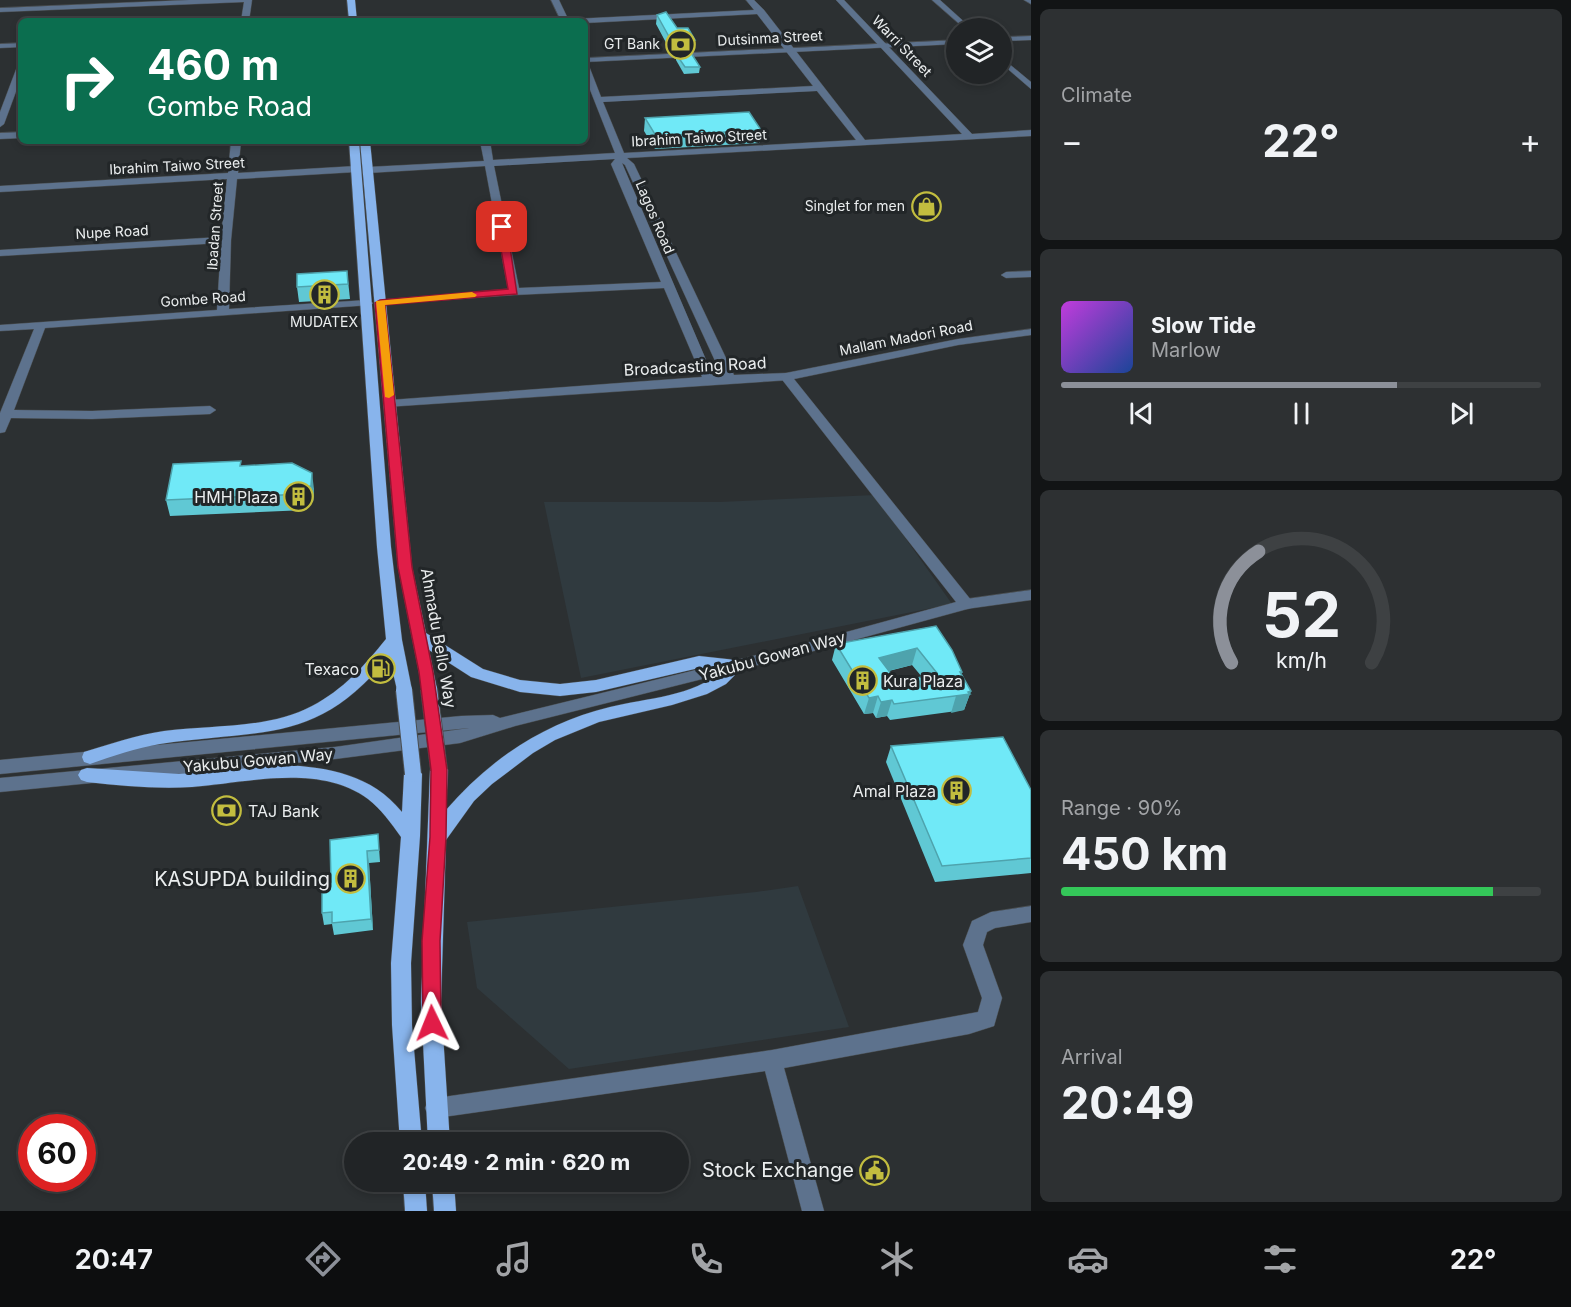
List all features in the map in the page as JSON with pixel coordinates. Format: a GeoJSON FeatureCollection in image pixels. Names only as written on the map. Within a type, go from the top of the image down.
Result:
{"type":"FeatureCollection","features":[{"type":"Feature","properties":{"kind":"main road"},"geometry":{"type":"LineString","coordinates":[[342,0],[344,18]]}},
{"type":"Feature","properties":{"kind":"main road"},"geometry":{"type":"LineString","coordinates":[[351,0],[354,18]]}},
{"type":"Feature","properties":{"kind":"main road","name":"Ahmadu Bello Way"},"geometry":{"type":"LineString","coordinates":[[355,144],[362,170]]}},
{"type":"Feature","properties":{"kind":"main road","name":"Ahmadu Bello Way"},"geometry":{"type":"LineString","coordinates":[[365,144],[362,170],[373,303],[384,547],[394,640],[404,690],[413,774],[411,836],[401,963],[402,1025],[410,1132]]}},
{"type":"Feature","properties":{"kind":"main road","name":"Ahmadu Bello Way"},"geometry":{"type":"LineString","coordinates":[[373,303],[390,404],[405,567],[429,689],[439,770],[431,992],[438,1132]]}},
{"type":"Feature","properties":{"kind":"main road"},"geometry":{"type":"LineString","coordinates":[[420,637],[477,673],[520,686],[560,690],[596,686],[699,662],[736,666]]}},
{"type":"Feature","properties":{"kind":"main road"},"geometry":{"type":"LineString","coordinates":[[90,757],[160,738],[273,726],[312,715],[343,698],[364,677],[394,640]]}},
{"type":"Feature","properties":{"kind":"main road"},"geometry":{"type":"LineString","coordinates":[[438,837],[461,802],[518,753],[545,738],[594,718],[682,695],[716,683],[736,666]]}},
{"type":"Feature","properties":{"kind":"main road"},"geometry":{"type":"LineString","coordinates":[[87,775],[152,782],[250,774],[294,772],[323,774],[351,782],[372,793],[389,809],[411,836]]}},
{"type":"Feature","properties":{"kind":"main road"},"geometry":{"type":"LineString","coordinates":[[415,1192],[416,1211]]}},
{"type":"Feature","properties":{"kind":"main road"},"geometry":{"type":"LineString","coordinates":[[444,1192],[445,1211]]}},
{"type":"Feature","properties":{"kind":"street"},"geometry":{"type":"LineString","coordinates":[[0,10],[242,0]]}},
{"type":"Feature","properties":{"kind":"street"},"geometry":{"type":"LineString","coordinates":[[245,18],[248,0]]}},
{"type":"Feature","properties":{"kind":"street"},"geometry":{"type":"LineString","coordinates":[[555,0],[564,18]]}},
{"type":"Feature","properties":{"kind":"street"},"geometry":{"type":"LineString","coordinates":[[750,0],[863,142]]}},
{"type":"Feature","properties":{"kind":"street","name":"Warri Street"},"geometry":{"type":"LineString","coordinates":[[840,0],[970,137]]}},
{"type":"Feature","properties":{"kind":"street"},"geometry":{"type":"LineString","coordinates":[[936,0],[957,18]]}},
{"type":"Feature","properties":{"kind":"street"},"geometry":{"type":"LineString","coordinates":[[588,20],[761,12]]}},
{"type":"Feature","properties":{"kind":"street"},"geometry":{"type":"LineString","coordinates":[[1012,39],[1031,38]]}},
{"type":"Feature","properties":{"kind":"street","name":"Dutsinma Street"},"geometry":{"type":"LineString","coordinates":[[588,60],[946,43]]}},
{"type":"Feature","properties":{"kind":"street"},"geometry":{"type":"LineString","coordinates":[[0,46],[18,45]]}},
{"type":"Feature","properties":{"kind":"street"},"geometry":{"type":"LineString","coordinates":[[1012,69],[1031,86]]}},
{"type":"Feature","properties":{"kind":"street","name":"Lagos Road"},"geometry":{"type":"LineString","coordinates":[[588,74],[620,157],[616,164],[709,380]]}},
{"type":"Feature","properties":{"kind":"street"},"geometry":{"type":"LineString","coordinates":[[0,87],[18,86],[0,124]]}},
{"type":"Feature","properties":{"kind":"street"},"geometry":{"type":"LineString","coordinates":[[598,100],[820,88]]}},
{"type":"Feature","properties":{"kind":"street","name":"Ibrahim Taiwo Street"},"geometry":{"type":"LineString","coordinates":[[0,189],[1031,134]]}},
{"type":"Feature","properties":{"kind":"street"},"geometry":{"type":"LineString","coordinates":[[0,136],[18,135]]}},
{"type":"Feature","properties":{"kind":"street","name":"Ibadan Street"},"geometry":{"type":"LineString","coordinates":[[223,312],[226,240],[236,144]]}},
{"type":"Feature","properties":{"kind":"street"},"geometry":{"type":"LineString","coordinates":[[486,144],[514,292]]}},
{"type":"Feature","properties":{"kind":"street"},"geometry":{"type":"LineString","coordinates":[[620,157],[629,164],[730,380]]}},
{"type":"Feature","properties":{"kind":"street","name":"Nupe Road"},"geometry":{"type":"LineString","coordinates":[[0,253],[226,240]]}},
{"type":"Feature","properties":{"kind":"street"},"geometry":{"type":"LineString","coordinates":[[1005,275],[1031,274]]}},
{"type":"Feature","properties":{"kind":"street","name":"Gombe Road"},"geometry":{"type":"LineString","coordinates":[[0,328],[514,292],[668,285]]}},
{"type":"Feature","properties":{"kind":"street"},"geometry":{"type":"LineString","coordinates":[[0,429],[41,325]]}},
{"type":"Feature","properties":{"kind":"street","name":"Mallam Madori Road"},"geometry":{"type":"LineString","coordinates":[[786,377],[958,342],[1031,332]]}},
{"type":"Feature","properties":{"kind":"street","name":"Broadcasting Road"},"geometry":{"type":"LineString","coordinates":[[390,404],[709,380],[786,377],[966,604]]}},
{"type":"Feature","properties":{"kind":"street"},"geometry":{"type":"LineString","coordinates":[[6,414],[92,415],[210,410]]}},
{"type":"Feature","properties":{"kind":"street","name":"Yakubu Gowan Way"},"geometry":{"type":"LineString","coordinates":[[0,785],[347,752],[460,737],[514,720],[736,666],[966,604],[1031,595]]}},
{"type":"Feature","properties":{"kind":"street","name":"Yakubu Gowan Way"},"geometry":{"type":"LineString","coordinates":[[0,767],[461,722],[514,720]]}},
{"type":"Feature","properties":{"kind":"street"},"geometry":{"type":"LineString","coordinates":[[436,1108],[772,1060],[969,1025],[987,1019],[992,998],[973,945],[979,927],[991,920],[1031,914]]}},
{"type":"Feature","properties":{"kind":"street"},"geometry":{"type":"LineString","coordinates":[[772,1060],[813,1211]]}},
{"type":"Feature","properties":{"kind":"shaded area"},"geometry":{"type":"Polygon","coordinates":[[[875,495],[952,604],[581,678],[544,502],[720,502],[875,495]]]}},
{"type":"Feature","properties":{"kind":"shaded area"},"geometry":{"type":"Polygon","coordinates":[[[798,886],[849,1027],[569,1069],[477,988],[467,922],[798,886]]]}},
{"type":"Feature","properties":{"kind":"building"},"geometry":{"type":"Polygon","coordinates":[[[666,12],[677,28],[688,28],[695,40],[672,42],[657,15],[666,12]]]}},
{"type":"Feature","properties":{"kind":"building"},"geometry":{"type":"Polygon","coordinates":[[[691,53],[700,67],[685,67],[676,54],[691,53]]]}},
{"type":"Feature","properties":{"kind":"building"},"geometry":{"type":"Polygon","coordinates":[[[749,112],[761,130],[656,136],[645,118],[749,112]]]}},
{"type":"Feature","properties":{"kind":"building"},"geometry":{"type":"Polygon","coordinates":[[[347,271],[348,284],[297,287],[297,274],[347,271]]]}},
{"type":"Feature","properties":{"kind":"building"},"geometry":{"type":"Polygon","coordinates":[[[241,461],[240,466],[292,463],[312,473],[311,486],[305,487],[304,494],[166,500],[173,464],[241,461]]]}},
{"type":"Feature","properties":{"kind":"building"},"geometry":{"type":"Polygon","coordinates":[[[936,626],[952,650],[962,672],[960,672],[971,691],[968,692],[970,694],[894,704],[892,700],[881,702],[878,696],[869,698],[836,644],[936,626]],[[917,648],[879,658],[898,683],[937,673],[917,648]]]}},
{"type":"Feature","properties":{"kind":"building","name":"Amal Plaza"},"geometry":{"type":"Polygon","coordinates":[[[1003,737],[1031,790],[1031,858],[942,866],[891,746],[1003,737]]]}},
{"type":"Feature","properties":{"kind":"building","name":"KASUPDA building"},"geometry":{"type":"Polygon","coordinates":[[[378,834],[379,850],[367,851],[371,919],[332,923],[332,912],[322,913],[322,883],[331,882],[330,840],[378,834]]]}},
{"type":"Feature","properties":{"kind":"slow traffic"},"geometry":{"type":"LineString","coordinates":[[389,395],[380,303],[472,295]]}},
{"type":"Feature","properties":{"kind":"place","name":"GT Bank"},"geometry":{"type":"Point","coordinates":[681,44]}},
{"type":"Feature","properties":{"kind":"place","name":"Singlet for men"},"geometry":{"type":"Point","coordinates":[926,206]}},
{"type":"Feature","properties":{"kind":"place","name":"MUDATEX"},"geometry":{"type":"Point","coordinates":[324,295]}},
{"type":"Feature","properties":{"kind":"place","name":"HMH Plaza"},"geometry":{"type":"Point","coordinates":[299,497]}},
{"type":"Feature","properties":{"kind":"place","name":"Texaco"},"geometry":{"type":"Point","coordinates":[380,669]}},
{"type":"Feature","properties":{"kind":"place","name":"Kura Plaza"},"geometry":{"type":"Point","coordinates":[862,681]}},
{"type":"Feature","properties":{"kind":"place","name":"Amal Plaza"},"geometry":{"type":"Point","coordinates":[957,791]}},
{"type":"Feature","properties":{"kind":"place","name":"TAJ Bank"},"geometry":{"type":"Point","coordinates":[227,811]}},
{"type":"Feature","properties":{"kind":"place","name":"KASUPDA building"},"geometry":{"type":"Point","coordinates":[351,879]}},
{"type":"Feature","properties":{"kind":"place","name":"Stock Exchange"},"geometry":{"type":"Point","coordinates":[875,1170]}},
{"type":"Feature","properties":{"kind":"route"},"geometry":{"type":"LineString","coordinates":[[432,1023],[431,941],[438,837],[439,770],[429,689],[405,567],[380,303],[514,292],[502,227]]}}]}
